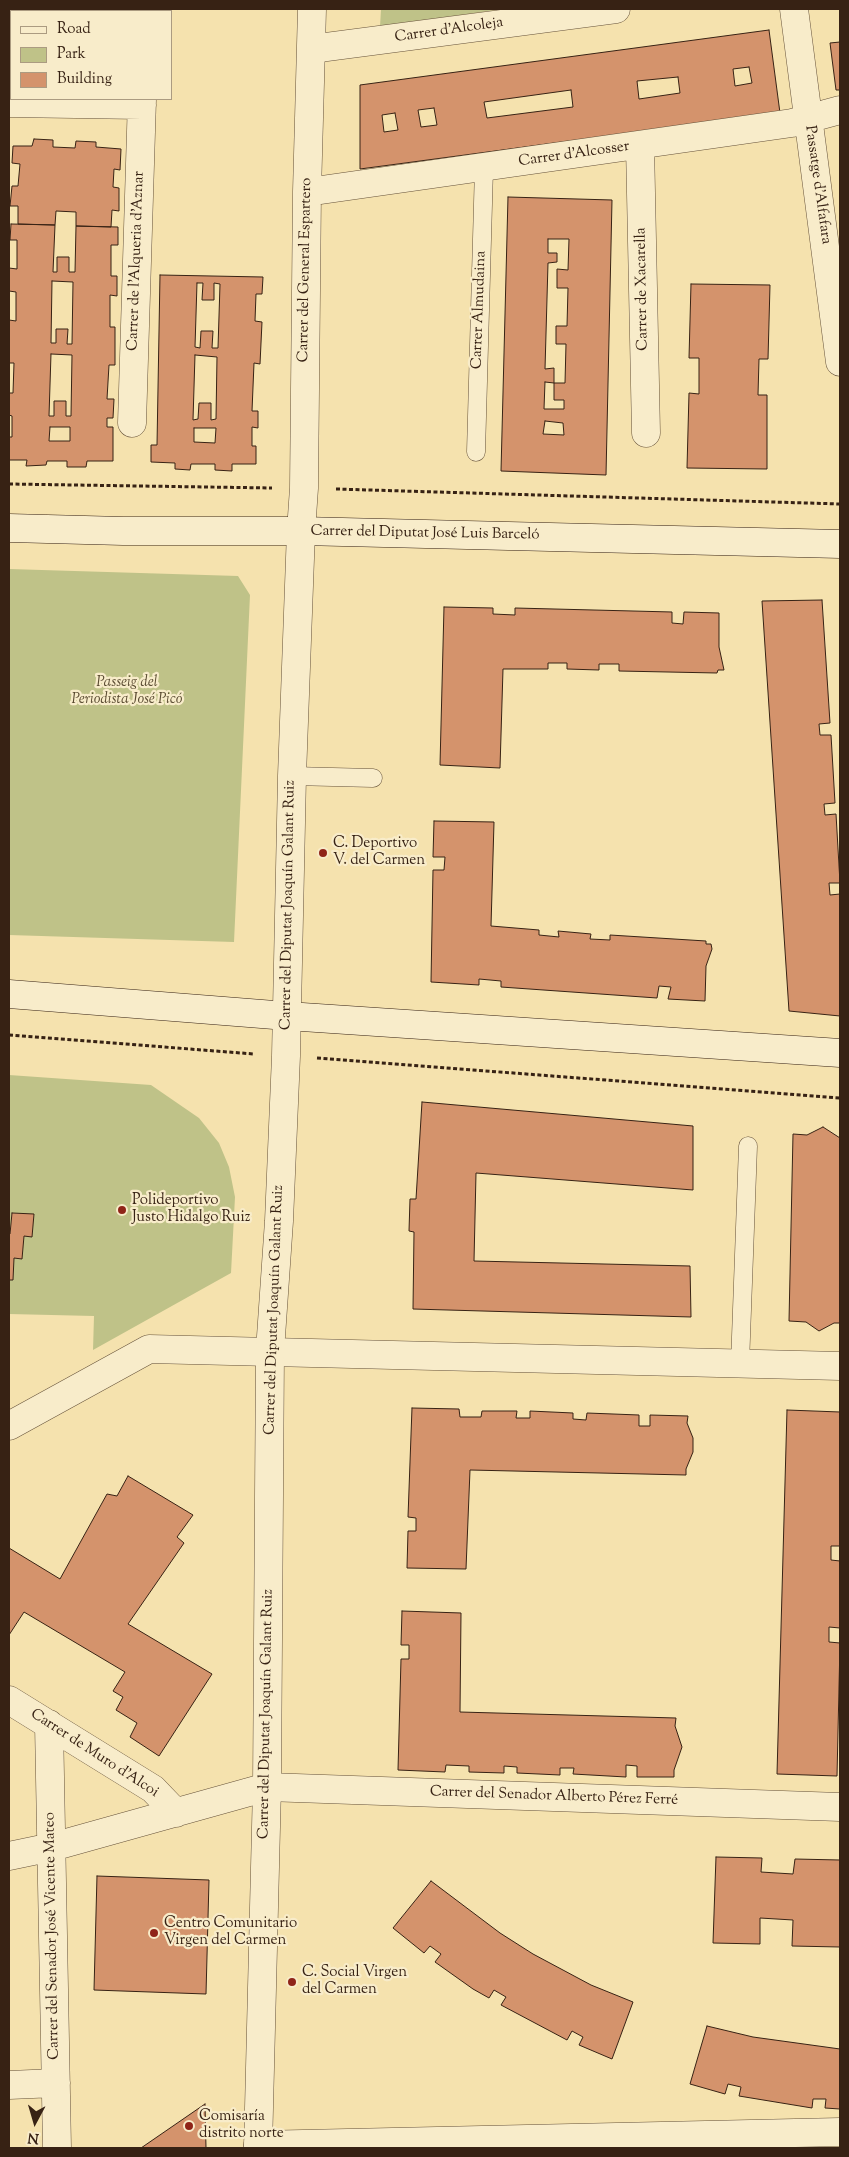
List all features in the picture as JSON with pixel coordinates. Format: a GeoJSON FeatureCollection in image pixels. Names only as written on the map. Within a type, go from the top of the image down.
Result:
{"type":"FeatureCollection","features":[{"type":"Feature","properties":{"kind":"street","name":"Carrer del General Espartero"},"geometry":{"type":"LineString","coordinates":[[301,531],[304,488],[307,192],[312,9]]}},
{"type":"Feature","properties":{"kind":"street","name":"Carrer d'Alcoleja"},"geometry":{"type":"LineString","coordinates":[[311,49],[616,9]]}},
{"type":"Feature","properties":{"kind":"street","name":"Passatge d'Alfafara"},"geometry":{"type":"LineString","coordinates":[[794,9],[840,362]]}},
{"type":"Feature","properties":{"kind":"street"},"geometry":{"type":"LineString","coordinates":[[9,103],[142,102]]}},
{"type":"Feature","properties":{"kind":"street","name":"Carrer de l'Alqueria d'Aznar"},"geometry":{"type":"LineString","coordinates":[[132,423],[142,102]]}},
{"type":"Feature","properties":{"kind":"street","name":"Carrer d'Alcosser"},"geometry":{"type":"LineString","coordinates":[[307,192],[808,121],[840,110]]}},
{"type":"Feature","properties":{"kind":"street","name":"Carrer de Xacarella"},"geometry":{"type":"LineString","coordinates":[[640,146],[646,433]]}},
{"type":"Feature","properties":{"kind":"street","name":"Carrer del Diputat José Luis Barceló"},"geometry":{"type":"LineString","coordinates":[[9,528],[123,531],[301,531],[840,544]]}},
{"type":"Feature","properties":{"kind":"street","name":"Carrer del Diputat Joaquín Galant Ruiz"},"geometry":{"type":"LineString","coordinates":[[258,2146],[267,1787],[270,1352],[279,1221],[286,1056],[292,776],[301,531]]}},
{"type":"Feature","properties":{"kind":"street"},"geometry":{"type":"LineString","coordinates":[[9,994],[287,1016],[840,1053]]}},
{"type":"Feature","properties":{"kind":"street"},"geometry":{"type":"LineString","coordinates":[[9,1426],[149,1349],[840,1366]]}},
{"type":"Feature","properties":{"kind":"street","name":"Carrer de Muro d'Alcoi"},"geometry":{"type":"LineString","coordinates":[[9,1700],[153,1789],[176,1812]]}},
{"type":"Feature","properties":{"kind":"street","name":"Carrer del Senador José Vicente Mateo"},"geometry":{"type":"LineString","coordinates":[[49,1724],[57,2148]]}},
{"type":"Feature","properties":{"kind":"street","name":"Carrer del Senador Alberto Pérez Ferré"},"geometry":{"type":"LineString","coordinates":[[9,1856],[52,1847],[267,1787],[840,1807]]}},
{"type":"Feature","properties":{"kind":"street"},"geometry":{"type":"LineString","coordinates":[[9,2084],[56,2083]]}},
{"type":"Feature","properties":{"kind":"street"},"geometry":{"type":"LineString","coordinates":[[258,2146],[840,2132]]}},
{"type":"Feature","properties":{"kind":"lane","name":"Carrer Almudaina"},"geometry":{"type":"LineString","coordinates":[[476,452],[484,168]]}},
{"type":"Feature","properties":{"kind":"lane"},"geometry":{"type":"LineString","coordinates":[[292,776],[373,778]]}},
{"type":"Feature","properties":{"kind":"lane"},"geometry":{"type":"LineString","coordinates":[[740,1364],[748,1146]]}},
{"type":"Feature","properties":{"kind":"path"},"geometry":{"type":"LineString","coordinates":[[9,484],[304,488],[840,504]]}},
{"type":"Feature","properties":{"kind":"path"},"geometry":{"type":"LineString","coordinates":[[9,1035],[840,1098]]}},
{"type":"Feature","properties":{"kind":"green space"},"geometry":{"type":"Polygon","coordinates":[[[381,9],[502,9],[380,27],[381,9]]]}},
{"type":"Feature","properties":{"kind":"green space","name":"Passeig del Periodista José Picó"},"geometry":{"type":"Polygon","coordinates":[[[9,569],[238,576],[250,595],[234,942],[9,935],[9,569]]]}},
{"type":"Feature","properties":{"kind":"green space","name":"Polideportivo Justo Hidalgo Ruiz"},"geometry":{"type":"Polygon","coordinates":[[[9,1075],[151,1085],[199,1118],[219,1143],[229,1167],[235,1197],[231,1273],[93,1350],[94,1316],[9,1314],[9,1280],[13,1280],[14,1258],[22,1258],[24,1236],[32,1236],[34,1215],[12,1213],[9,1234],[9,1075]]]}},
{"type":"Feature","properties":{"kind":"building"},"geometry":{"type":"Polygon","coordinates":[[[769,30],[780,113],[360,169],[360,85],[769,30]],[[749,67],[733,69],[735,86],[752,83],[749,67]],[[678,77],[637,81],[639,99],[680,93],[678,77]],[[571,90],[484,102],[487,118],[573,107],[571,90]],[[434,108],[418,110],[421,127],[437,125],[434,108]],[[395,113],[382,115],[384,132],[398,130],[395,113]]]}},
{"type":"Feature","properties":{"kind":"building"},"geometry":{"type":"Polygon","coordinates":[[[840,42],[840,90],[836,90],[830,43],[840,42]]]}},
{"type":"Feature","properties":{"kind":"building"},"geometry":{"type":"Polygon","coordinates":[[[34,139],[53,140],[53,147],[75,148],[76,141],[96,142],[96,147],[121,149],[120,170],[114,169],[113,187],[119,188],[119,211],[112,210],[111,227],[76,226],[76,212],[56,211],[55,225],[18,224],[18,206],[10,206],[12,186],[18,186],[20,164],[12,163],[13,146],[32,146],[34,139]]]}},
{"type":"Feature","properties":{"kind":"building"},"geometry":{"type":"Polygon","coordinates":[[[508,197],[612,200],[606,475],[501,471],[508,197]],[[548,239],[548,253],[557,253],[557,262],[548,263],[545,369],[554,368],[554,383],[565,383],[566,344],[556,344],[556,326],[567,326],[568,288],[557,288],[557,269],[568,270],[569,239],[548,239]],[[545,382],[544,409],[564,409],[564,400],[554,400],[554,383],[545,382]],[[545,421],[543,434],[564,435],[563,423],[545,421]]]}},
{"type":"Feature","properties":{"kind":"building"},"geometry":{"type":"Polygon","coordinates":[[[11,224],[55,225],[53,272],[57,272],[57,257],[69,257],[69,272],[75,272],[76,226],[118,227],[118,245],[111,245],[111,276],[117,276],[117,296],[110,295],[110,327],[115,327],[115,365],[109,365],[107,399],[114,399],[113,418],[107,418],[107,427],[113,427],[113,461],[87,461],[86,467],[67,467],[67,461],[47,461],[46,465],[26,466],[27,460],[9,460],[9,437],[12,437],[12,416],[9,415],[9,393],[13,393],[14,363],[9,363],[9,320],[16,321],[16,292],[9,291],[9,268],[17,269],[17,240],[10,240],[11,224]],[[52,281],[51,343],[56,343],[56,329],[68,329],[67,344],[72,344],[73,282],[52,281]],[[51,354],[49,416],[54,416],[54,401],[66,401],[66,416],[71,416],[72,355],[51,354]],[[50,427],[49,441],[70,441],[70,427],[50,427]]]}},
{"type":"Feature","properties":{"kind":"building"},"geometry":{"type":"Polygon","coordinates":[[[160,275],[263,277],[262,294],[256,294],[255,321],[262,322],[260,364],[254,363],[252,411],[258,411],[258,428],[252,427],[252,446],[256,446],[256,464],[232,464],[232,471],[215,470],[215,464],[191,464],[190,470],[175,469],[175,463],[151,462],[151,445],[157,445],[160,275]],[[197,283],[195,347],[200,348],[201,331],[213,331],[212,348],[218,348],[220,284],[214,283],[214,300],[202,300],[203,283],[197,283]],[[195,355],[193,420],[198,419],[199,403],[211,403],[211,420],[216,419],[217,357],[195,355]],[[194,428],[194,442],[215,443],[216,428],[194,428]]]}},
{"type":"Feature","properties":{"kind":"building"},"geometry":{"type":"Polygon","coordinates":[[[691,284],[770,285],[768,359],[759,359],[758,395],[767,395],[767,469],[687,468],[689,393],[699,394],[699,358],[689,358],[691,284]]]}},
{"type":"Feature","properties":{"kind":"building"},"geometry":{"type":"Polygon","coordinates":[[[822,600],[830,723],[819,724],[820,735],[831,735],[835,803],[824,804],[825,815],[836,814],[840,883],[829,883],[830,895],[840,894],[840,1016],[789,1011],[762,601],[822,600]]]}},
{"type":"Feature","properties":{"kind":"building"},"geometry":{"type":"Polygon","coordinates":[[[444,607],[493,608],[493,614],[515,615],[515,608],[672,612],[672,623],[683,624],[684,612],[719,613],[719,647],[724,670],[718,670],[717,673],[619,671],[619,664],[599,664],[599,670],[567,669],[567,663],[548,663],[548,669],[503,669],[500,768],[440,765],[444,607]]]}},
{"type":"Feature","properties":{"kind":"building"},"geometry":{"type":"Polygon","coordinates":[[[434,821],[494,822],[491,926],[539,930],[539,935],[559,937],[558,931],[591,934],[590,939],[610,940],[610,935],[706,941],[706,944],[711,944],[712,949],[706,966],[705,1001],[668,999],[671,987],[659,986],[657,998],[501,987],[501,981],[479,979],[479,985],[431,982],[433,870],[444,870],[445,857],[433,857],[434,821]]]}},
{"type":"Feature","properties":{"kind":"building"},"geometry":{"type":"Polygon","coordinates":[[[422,1102],[693,1126],[693,1190],[476,1173],[474,1261],[690,1266],[691,1317],[413,1309],[414,1232],[409,1231],[410,1199],[416,1199],[422,1102]]]}},
{"type":"Feature","properties":{"kind":"building"},"geometry":{"type":"Polygon","coordinates":[[[823,1127],[840,1138],[840,1323],[834,1323],[819,1331],[806,1322],[789,1321],[793,1134],[807,1135],[823,1127]]]}},
{"type":"Feature","properties":{"kind":"building"},"geometry":{"type":"Polygon","coordinates":[[[12,1213],[34,1214],[32,1237],[24,1236],[22,1259],[14,1258],[13,1280],[9,1280],[9,1234],[12,1213]]]}},
{"type":"Feature","properties":{"kind":"building"},"geometry":{"type":"Polygon","coordinates":[[[412,1408],[459,1409],[460,1417],[481,1417],[482,1411],[517,1411],[516,1418],[530,1418],[530,1411],[573,1413],[573,1419],[586,1420],[587,1413],[639,1415],[639,1426],[650,1426],[650,1415],[688,1416],[687,1423],[693,1438],[693,1452],[686,1469],[686,1475],[470,1470],[466,1569],[407,1568],[408,1531],[416,1531],[416,1518],[408,1517],[412,1408]]]}},
{"type":"Feature","properties":{"kind":"building"},"geometry":{"type":"Polygon","coordinates":[[[787,1410],[840,1412],[840,1546],[831,1546],[831,1560],[840,1561],[840,1628],[829,1627],[829,1642],[840,1643],[837,1776],[777,1774],[787,1410]]]}},
{"type":"Feature","properties":{"kind":"building"},"geometry":{"type":"Polygon","coordinates":[[[128,1476],[193,1515],[177,1537],[184,1543],[128,1624],[212,1674],[159,1756],[130,1737],[137,1723],[116,1710],[123,1697],[113,1691],[125,1672],[24,1612],[9,1635],[9,1548],[60,1579],[107,1494],[117,1496],[128,1476]]]}},
{"type":"Feature","properties":{"kind":"building"},"geometry":{"type":"Polygon","coordinates":[[[402,1611],[461,1613],[460,1712],[676,1718],[675,1726],[682,1747],[674,1770],[674,1777],[637,1777],[637,1766],[626,1765],[626,1777],[573,1774],[574,1768],[560,1768],[560,1775],[517,1773],[517,1767],[504,1766],[504,1773],[469,1772],[469,1766],[446,1765],[445,1772],[398,1770],[401,1659],[409,1659],[409,1645],[401,1645],[402,1611]]]}},
{"type":"Feature","properties":{"kind":"building"},"geometry":{"type":"Polygon","coordinates":[[[716,1857],[762,1858],[761,1872],[793,1874],[795,1859],[840,1860],[840,1947],[792,1946],[793,1920],[760,1918],[760,1944],[713,1943],[716,1857]]]}},
{"type":"Feature","properties":{"kind":"building"},"geometry":{"type":"Polygon","coordinates":[[[97,1876],[209,1880],[206,1994],[94,1990],[97,1876]]]}},
{"type":"Feature","properties":{"kind":"building"},"geometry":{"type":"Polygon","coordinates":[[[431,1881],[500,1933],[533,1954],[591,1985],[633,2002],[612,2059],[579,2045],[583,2037],[572,2031],[567,2040],[501,2005],[506,1997],[494,1990],[489,1998],[473,1989],[435,1962],[441,1954],[430,1946],[424,1953],[393,1928],[431,1881]]]}},
{"type":"Feature","properties":{"kind":"building"},"geometry":{"type":"Polygon","coordinates":[[[707,2026],[753,2037],[840,2049],[840,2109],[825,2108],[826,2099],[813,2099],[812,2108],[739,2096],[741,2087],[728,2084],[725,2094],[690,2084],[707,2026]]]}},
{"type":"Feature","properties":{"kind":"building","name":"Comisaría distrito norte"},"geometry":{"type":"Polygon","coordinates":[[[205,2104],[206,2148],[141,2148],[205,2104]]]}},
{"type":"Feature","properties":{"kind":"place","name":"C. Deportivo V. del Carmen"},"geometry":{"type":"Point","coordinates":[323,853]}},
{"type":"Feature","properties":{"kind":"place","name":"Polideportivo Justo Hidalgo Ruiz"},"geometry":{"type":"Point","coordinates":[122,1210]}},
{"type":"Feature","properties":{"kind":"place","name":"Centro Comunitario Virgen del Carmen"},"geometry":{"type":"Point","coordinates":[154,1933]}},
{"type":"Feature","properties":{"kind":"place","name":"C. Social Virgen del Carmen"},"geometry":{"type":"Point","coordinates":[292,1982]}},
{"type":"Feature","properties":{"kind":"place","name":"Comisaría distrito norte"},"geometry":{"type":"Point","coordinates":[189,2126]}}]}
